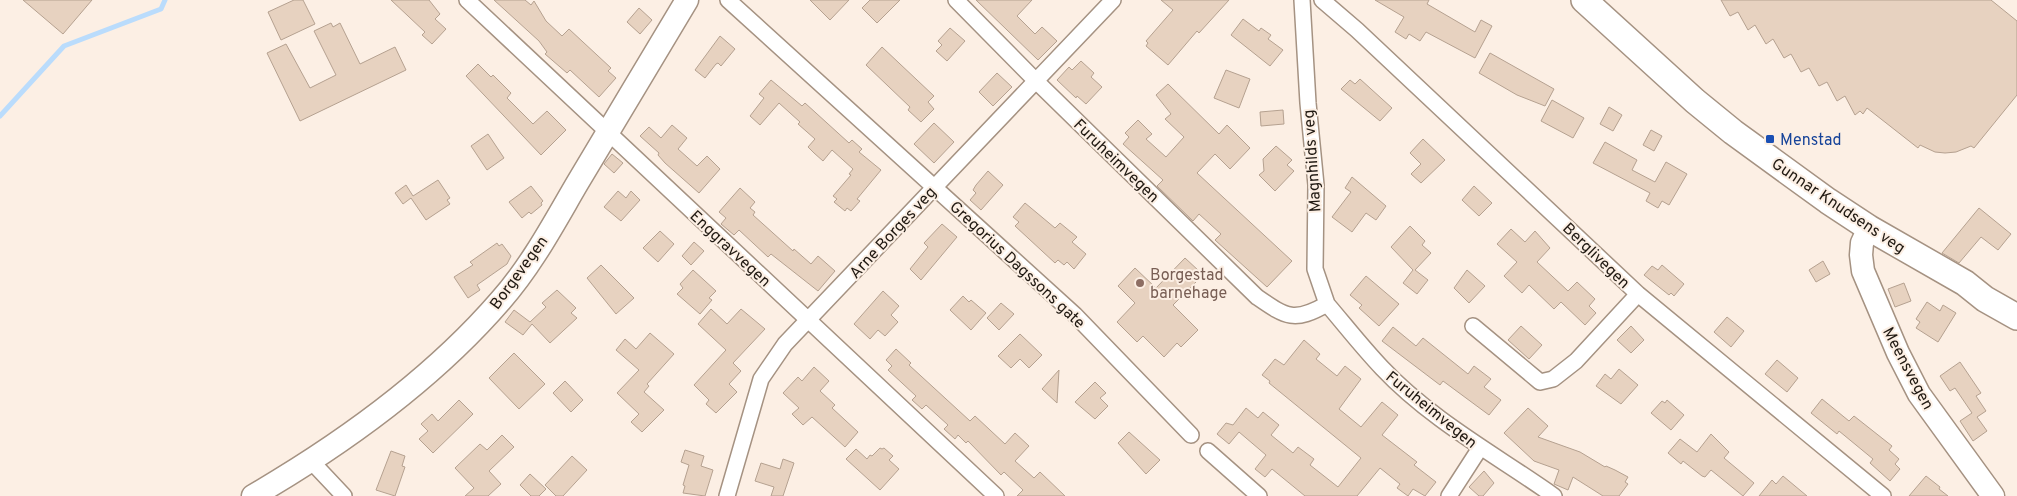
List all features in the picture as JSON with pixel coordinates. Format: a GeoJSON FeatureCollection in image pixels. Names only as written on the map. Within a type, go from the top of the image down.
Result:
{"type":"FeatureCollection","features":[{"type":"Feature","properties":{"kind":"main road","name":"Gunnar Knudsens veg"},"geometry":{"type":"LineString","coordinates":[[1584,0],[1695,101],[1733,132],[1869,228],[1965,283],[1985,299],[2017,317]]}},
{"type":"Feature","properties":{"kind":"main road","name":"Gunnar Knudsens veg"},"geometry":{"type":"LineString","coordinates":[[1965,283],[1988,287],[2017,301]]}},
{"type":"Feature","properties":{"kind":"street","name":"Enggravvegen"},"geometry":{"type":"LineString","coordinates":[[467,0],[996,496]]}},
{"type":"Feature","properties":{"kind":"street","name":"Borgevegen"},"geometry":{"type":"LineString","coordinates":[[253,496],[312,462],[399,396],[472,332],[503,298],[561,211],[687,0]]}},
{"type":"Feature","properties":{"kind":"street","name":"Gregorius Dagssons gate"},"geometry":{"type":"LineString","coordinates":[[728,0],[1075,315],[1191,435]]}},
{"type":"Feature","properties":{"kind":"street","name":"Furuheimvegen"},"geometry":{"type":"LineString","coordinates":[[956,0],[1036,81],[1257,296],[1283,315],[1299,316],[1313,312],[1327,304],[1382,369],[1436,415],[1480,448],[1554,496]]}},
{"type":"Feature","properties":{"kind":"street","name":"Magnhilds veg"},"geometry":{"type":"LineString","coordinates":[[1302,0],[1308,103],[1316,184],[1316,269],[1327,304]]}},
{"type":"Feature","properties":{"kind":"street","name":"Berglivegen"},"geometry":{"type":"LineString","coordinates":[[1322,0],[1357,30],[1638,294],[1883,496]]}},
{"type":"Feature","properties":{"kind":"street","name":"Arne Borges veg"},"geometry":{"type":"LineString","coordinates":[[727,496],[761,379],[785,344],[1036,81],[1104,2]]}},
{"type":"Feature","properties":{"kind":"street","name":"Meensvegen"},"geometry":{"type":"LineString","coordinates":[[1869,228],[1862,243],[1860,255],[1863,271],[1898,354],[1919,394],[1991,495]]}},
{"type":"Feature","properties":{"kind":"street"},"geometry":{"type":"LineString","coordinates":[[1473,326],[1540,382],[1553,379],[1576,361],[1638,294]]}},
{"type":"Feature","properties":{"kind":"street"},"geometry":{"type":"LineString","coordinates":[[1449,496],[1480,448]]}},
{"type":"Feature","properties":{"kind":"street"},"geometry":{"type":"LineString","coordinates":[[1208,451],[1260,496]]}},
{"type":"Feature","properties":{"kind":"street"},"geometry":{"type":"LineString","coordinates":[[312,462],[344,496]]}},
{"type":"Feature","properties":{"kind":"building"},"geometry":{"type":"Polygon","coordinates":[[[23,0],[92,0],[63,34],[23,0]]]}},
{"type":"Feature","properties":{"kind":"building"},"geometry":{"type":"Polygon","coordinates":[[[294,0],[303,0],[315,24],[281,40],[268,12],[294,0]]]}},
{"type":"Feature","properties":{"kind":"building"},"geometry":{"type":"Polygon","coordinates":[[[391,0],[429,0],[440,14],[435,19],[446,29],[432,44],[422,35],[425,32],[391,0]]]}},
{"type":"Feature","properties":{"kind":"building"},"geometry":{"type":"Polygon","coordinates":[[[494,0],[525,0],[531,5],[534,1],[546,21],[562,36],[569,29],[611,68],[608,71],[616,78],[599,97],[570,70],[567,73],[545,54],[547,52],[539,41],[494,0]]]}},
{"type":"Feature","properties":{"kind":"building"},"geometry":{"type":"Polygon","coordinates":[[[810,0],[849,0],[830,20],[810,0]]]}},
{"type":"Feature","properties":{"kind":"building"},"geometry":{"type":"Polygon","coordinates":[[[870,0],[900,0],[877,23],[862,8],[870,0]]]}},
{"type":"Feature","properties":{"kind":"building"},"geometry":{"type":"Polygon","coordinates":[[[976,0],[1032,0],[1017,16],[1035,34],[1042,27],[1057,41],[1038,60],[976,0]]]}},
{"type":"Feature","properties":{"kind":"building"},"geometry":{"type":"Polygon","coordinates":[[[1161,0],[1229,0],[1199,33],[1197,31],[1168,65],[1146,46],[1148,43],[1146,41],[1173,10],[1161,0]]]}},
{"type":"Feature","properties":{"kind":"building"},"geometry":{"type":"Polygon","coordinates":[[[1375,0],[1429,0],[1427,4],[1475,32],[1481,20],[1492,26],[1475,58],[1426,32],[1420,41],[1409,34],[1406,39],[1395,32],[1404,17],[1375,0]]]}},
{"type":"Feature","properties":{"kind":"building"},"geometry":{"type":"Polygon","coordinates":[[[1721,0],[1991,0],[2017,21],[2017,95],[1974,148],[1971,146],[1956,152],[1945,153],[1935,152],[1920,145],[1918,148],[1867,108],[1863,114],[1860,111],[1855,115],[1845,96],[1837,101],[1827,82],[1819,86],[1809,68],[1801,72],[1791,54],[1784,58],[1773,39],[1766,44],[1755,25],[1748,30],[1738,12],[1730,16],[1721,0]]]}},
{"type":"Feature","properties":{"kind":"building"},"geometry":{"type":"Polygon","coordinates":[[[639,8],[652,20],[640,34],[627,22],[639,8]]]}},
{"type":"Feature","properties":{"kind":"building"},"geometry":{"type":"Polygon","coordinates":[[[1243,19],[1259,31],[1261,28],[1271,35],[1268,39],[1283,50],[1270,66],[1231,35],[1243,19]]]}},
{"type":"Feature","properties":{"kind":"building"},"geometry":{"type":"Polygon","coordinates":[[[331,23],[333,27],[340,23],[360,64],[395,47],[406,70],[300,121],[267,53],[286,44],[310,88],[336,75],[314,31],[331,23]]]}},
{"type":"Feature","properties":{"kind":"building"},"geometry":{"type":"Polygon","coordinates":[[[950,28],[965,41],[947,61],[936,51],[942,45],[938,41],[950,28]]]}},
{"type":"Feature","properties":{"kind":"building"},"geometry":{"type":"Polygon","coordinates":[[[720,36],[735,49],[721,66],[718,63],[716,64],[705,78],[695,70],[720,36]]]}},
{"type":"Feature","properties":{"kind":"building"},"geometry":{"type":"Polygon","coordinates":[[[882,47],[934,96],[928,102],[934,109],[921,122],[908,110],[910,107],[866,65],[882,47]]]}},
{"type":"Feature","properties":{"kind":"building"},"geometry":{"type":"Polygon","coordinates":[[[1490,53],[1554,89],[1545,106],[1517,95],[1479,73],[1490,53]]]}},
{"type":"Feature","properties":{"kind":"building"},"geometry":{"type":"Polygon","coordinates":[[[1081,61],[1094,73],[1091,77],[1102,87],[1086,104],[1077,96],[1076,98],[1057,80],[1069,67],[1072,70],[1081,61]]]}},
{"type":"Feature","properties":{"kind":"building"},"geometry":{"type":"Polygon","coordinates":[[[478,64],[491,77],[493,75],[511,93],[507,98],[533,124],[547,111],[566,130],[541,155],[466,76],[478,64]]]}},
{"type":"Feature","properties":{"kind":"building"},"geometry":{"type":"Polygon","coordinates":[[[1226,70],[1250,79],[1239,108],[1214,98],[1226,70]]]}},
{"type":"Feature","properties":{"kind":"building"},"geometry":{"type":"Polygon","coordinates":[[[997,73],[1012,87],[993,106],[979,92],[997,73]]]}},
{"type":"Feature","properties":{"kind":"building"},"geometry":{"type":"Polygon","coordinates":[[[1360,79],[1392,108],[1380,121],[1341,89],[1350,80],[1355,84],[1360,79]]]}},
{"type":"Feature","properties":{"kind":"building"},"geometry":{"type":"Polygon","coordinates":[[[771,80],[802,106],[805,103],[849,143],[852,140],[862,149],[859,152],[881,170],[857,199],[860,201],[851,211],[847,208],[845,211],[834,202],[837,199],[833,196],[851,175],[849,174],[853,169],[832,150],[823,161],[814,153],[808,147],[815,139],[779,103],[760,125],[750,116],[764,98],[759,94],[771,80]]]}},
{"type":"Feature","properties":{"kind":"building"},"geometry":{"type":"Polygon","coordinates":[[[1168,84],[1219,134],[1227,125],[1250,148],[1230,169],[1215,154],[1197,173],[1292,261],[1267,287],[1215,240],[1221,234],[1199,214],[1193,221],[1157,186],[1163,180],[1123,144],[1129,137],[1125,133],[1138,120],[1152,134],[1146,139],[1166,157],[1184,137],[1165,119],[1171,114],[1156,95],[1168,84]]]}},
{"type":"Feature","properties":{"kind":"building"},"geometry":{"type":"Polygon","coordinates":[[[1552,100],[1584,118],[1573,138],[1541,121],[1552,100]]]}},
{"type":"Feature","properties":{"kind":"building"},"geometry":{"type":"Polygon","coordinates":[[[1609,107],[1622,115],[1613,131],[1600,124],[1609,107]]]}},
{"type":"Feature","properties":{"kind":"building"},"geometry":{"type":"Polygon","coordinates":[[[1283,110],[1284,124],[1261,126],[1260,112],[1283,110]]]}},
{"type":"Feature","properties":{"kind":"building"},"geometry":{"type":"Polygon","coordinates":[[[934,123],[954,142],[934,163],[914,144],[934,123]]]}},
{"type":"Feature","properties":{"kind":"building"},"geometry":{"type":"Polygon","coordinates":[[[672,125],[687,138],[678,149],[697,166],[707,156],[720,169],[699,193],[665,163],[658,155],[659,153],[640,136],[649,127],[661,138],[672,125]]]}},
{"type":"Feature","properties":{"kind":"building"},"geometry":{"type":"Polygon","coordinates":[[[1651,130],[1662,136],[1654,151],[1643,145],[1651,130]]]}},
{"type":"Feature","properties":{"kind":"building"},"geometry":{"type":"Polygon","coordinates":[[[488,134],[504,158],[487,170],[471,146],[488,134]]]}},
{"type":"Feature","properties":{"kind":"building"},"geometry":{"type":"Polygon","coordinates":[[[1423,139],[1445,160],[1421,183],[1411,174],[1421,164],[1410,153],[1423,139]]]}},
{"type":"Feature","properties":{"kind":"building"},"geometry":{"type":"Polygon","coordinates":[[[1605,142],[1637,160],[1632,170],[1655,182],[1666,162],[1687,174],[1669,205],[1662,201],[1658,208],[1646,201],[1650,193],[1593,163],[1605,142]]]}},
{"type":"Feature","properties":{"kind":"building"},"geometry":{"type":"Polygon","coordinates":[[[1276,146],[1292,160],[1287,165],[1294,171],[1275,191],[1259,175],[1264,171],[1263,159],[1276,146]]]}},
{"type":"Feature","properties":{"kind":"building"},"geometry":{"type":"Polygon","coordinates":[[[612,154],[623,163],[614,173],[604,164],[612,154]]]}},
{"type":"Feature","properties":{"kind":"building"},"geometry":{"type":"Polygon","coordinates":[[[988,171],[1003,185],[981,210],[970,200],[976,193],[973,190],[976,185],[988,171]]]}},
{"type":"Feature","properties":{"kind":"building"},"geometry":{"type":"Polygon","coordinates":[[[1352,177],[1386,206],[1376,220],[1366,213],[1352,232],[1332,217],[1351,192],[1345,188],[1352,177]]]}},
{"type":"Feature","properties":{"kind":"building"},"geometry":{"type":"Polygon","coordinates":[[[438,180],[450,198],[447,200],[450,204],[426,220],[411,198],[403,204],[395,193],[406,185],[413,196],[438,180]]]}},
{"type":"Feature","properties":{"kind":"building"},"geometry":{"type":"Polygon","coordinates":[[[531,186],[543,201],[542,205],[531,214],[529,212],[522,218],[509,202],[531,186]]]}},
{"type":"Feature","properties":{"kind":"building"},"geometry":{"type":"Polygon","coordinates":[[[1474,186],[1492,203],[1479,216],[1462,200],[1474,186]]]}},
{"type":"Feature","properties":{"kind":"building"},"geometry":{"type":"Polygon","coordinates":[[[740,188],[755,202],[750,208],[755,212],[753,215],[793,251],[794,249],[811,264],[818,256],[835,271],[818,291],[771,254],[768,257],[739,230],[734,235],[721,224],[726,218],[719,212],[740,188]]]}},
{"type":"Feature","properties":{"kind":"building"},"geometry":{"type":"Polygon","coordinates":[[[618,191],[626,198],[631,191],[640,200],[621,221],[604,207],[618,191]]]}},
{"type":"Feature","properties":{"kind":"building"},"geometry":{"type":"Polygon","coordinates":[[[1025,203],[1055,228],[1060,223],[1077,237],[1072,242],[1086,254],[1074,269],[1067,262],[1064,265],[1058,260],[1055,263],[1015,226],[1019,222],[1013,217],[1025,203]]]}},
{"type":"Feature","properties":{"kind":"building"},"geometry":{"type":"Polygon","coordinates":[[[1979,208],[2011,234],[1998,250],[1981,237],[1959,263],[1942,253],[1979,208]]]}},
{"type":"Feature","properties":{"kind":"building"},"geometry":{"type":"Polygon","coordinates":[[[942,224],[957,237],[921,280],[910,269],[928,247],[924,243],[942,224]]]}},
{"type":"Feature","properties":{"kind":"building"},"geometry":{"type":"Polygon","coordinates":[[[1410,226],[1425,241],[1422,245],[1431,253],[1415,270],[1428,280],[1417,294],[1403,283],[1413,270],[1391,247],[1410,226]]]}},
{"type":"Feature","properties":{"kind":"building"},"geometry":{"type":"Polygon","coordinates":[[[1511,229],[1525,242],[1535,231],[1550,248],[1537,262],[1568,291],[1577,282],[1595,299],[1589,306],[1596,313],[1585,325],[1561,302],[1554,309],[1529,285],[1522,293],[1504,276],[1517,262],[1497,244],[1511,229]]]}},
{"type":"Feature","properties":{"kind":"building"},"geometry":{"type":"Polygon","coordinates":[[[660,231],[674,244],[658,262],[643,248],[660,231]]]}},
{"type":"Feature","properties":{"kind":"building"},"geometry":{"type":"Polygon","coordinates":[[[694,242],[704,251],[691,265],[682,256],[694,242]]]}},
{"type":"Feature","properties":{"kind":"building"},"geometry":{"type":"Polygon","coordinates":[[[497,243],[499,246],[502,244],[511,256],[507,264],[477,285],[480,290],[468,298],[454,277],[473,265],[470,262],[497,243]]]}},
{"type":"Feature","properties":{"kind":"building"},"geometry":{"type":"Polygon","coordinates":[[[1185,258],[1199,271],[1195,275],[1199,279],[1173,305],[1198,330],[1181,347],[1177,343],[1164,357],[1143,336],[1137,342],[1117,322],[1135,303],[1118,286],[1135,268],[1156,288],[1185,258]]]}},
{"type":"Feature","properties":{"kind":"building"},"geometry":{"type":"Polygon","coordinates":[[[1823,261],[1830,274],[1816,282],[1809,270],[1823,261]]]}},
{"type":"Feature","properties":{"kind":"building"},"geometry":{"type":"Polygon","coordinates":[[[601,265],[634,298],[616,314],[587,278],[601,265]]]}},
{"type":"Feature","properties":{"kind":"building"},"geometry":{"type":"Polygon","coordinates":[[[1662,265],[1684,284],[1674,296],[1671,293],[1669,295],[1644,275],[1652,266],[1658,270],[1662,265]]]}},
{"type":"Feature","properties":{"kind":"building"},"geometry":{"type":"Polygon","coordinates":[[[693,270],[716,291],[709,298],[712,300],[700,314],[677,294],[683,288],[680,284],[693,270]]]}},
{"type":"Feature","properties":{"kind":"building"},"geometry":{"type":"Polygon","coordinates":[[[1467,270],[1485,286],[1469,303],[1454,288],[1467,270]]]}},
{"type":"Feature","properties":{"kind":"building"},"geometry":{"type":"Polygon","coordinates":[[[1366,276],[1399,304],[1379,326],[1359,308],[1362,305],[1350,295],[1366,276]]]}},
{"type":"Feature","properties":{"kind":"building"},"geometry":{"type":"Polygon","coordinates":[[[1904,283],[1911,301],[1895,307],[1888,289],[1904,283]]]}},
{"type":"Feature","properties":{"kind":"building"},"geometry":{"type":"Polygon","coordinates":[[[557,290],[576,308],[571,313],[577,318],[550,343],[532,324],[523,335],[505,322],[514,310],[530,322],[546,307],[542,303],[557,290]]]}},
{"type":"Feature","properties":{"kind":"building"},"geometry":{"type":"Polygon","coordinates":[[[883,291],[899,306],[891,315],[898,322],[885,336],[878,330],[870,339],[854,324],[883,291]]]}},
{"type":"Feature","properties":{"kind":"building"},"geometry":{"type":"Polygon","coordinates":[[[963,296],[969,302],[971,300],[986,313],[971,330],[950,310],[963,296]]]}},
{"type":"Feature","properties":{"kind":"building"},"geometry":{"type":"Polygon","coordinates":[[[1927,302],[1940,311],[1943,305],[1956,313],[1938,342],[1916,328],[1920,322],[1916,319],[1927,302]]]}},
{"type":"Feature","properties":{"kind":"building"},"geometry":{"type":"Polygon","coordinates":[[[1001,303],[1014,314],[999,330],[987,318],[1001,303]]]}},
{"type":"Feature","properties":{"kind":"building"},"geometry":{"type":"Polygon","coordinates":[[[711,309],[727,324],[741,309],[765,329],[733,363],[741,371],[729,384],[737,392],[716,413],[706,404],[709,400],[694,385],[726,350],[698,324],[711,309]]]}},
{"type":"Feature","properties":{"kind":"building"},"geometry":{"type":"Polygon","coordinates":[[[1727,317],[1744,331],[1731,347],[1714,332],[1727,317]]]}},
{"type":"Feature","properties":{"kind":"building"},"geometry":{"type":"Polygon","coordinates":[[[1521,326],[1542,345],[1529,359],[1508,340],[1521,326]]]}},
{"type":"Feature","properties":{"kind":"building"},"geometry":{"type":"Polygon","coordinates":[[[1631,326],[1644,340],[1631,353],[1617,340],[1631,326]]]}},
{"type":"Feature","properties":{"kind":"building"},"geometry":{"type":"Polygon","coordinates":[[[1393,327],[1416,346],[1423,338],[1468,374],[1474,366],[1491,379],[1484,387],[1501,400],[1489,415],[1443,381],[1440,385],[1382,341],[1393,327]]]}},
{"type":"Feature","properties":{"kind":"building"},"geometry":{"type":"Polygon","coordinates":[[[650,333],[674,354],[647,384],[649,386],[644,392],[664,410],[642,432],[631,422],[639,414],[617,393],[639,370],[616,350],[625,339],[636,349],[650,333]]]}},
{"type":"Feature","properties":{"kind":"building"},"geometry":{"type":"Polygon","coordinates":[[[1020,334],[1042,355],[1029,368],[1020,359],[1011,368],[998,356],[1020,334]]]}},
{"type":"Feature","properties":{"kind":"building"},"geometry":{"type":"Polygon","coordinates":[[[1304,340],[1320,354],[1316,359],[1337,376],[1345,366],[1361,379],[1339,409],[1361,427],[1382,402],[1398,415],[1382,435],[1417,462],[1414,465],[1436,482],[1425,496],[1413,489],[1408,496],[1397,488],[1400,484],[1380,468],[1357,496],[1305,496],[1272,469],[1265,477],[1255,469],[1266,455],[1239,432],[1229,444],[1217,434],[1226,423],[1233,425],[1246,408],[1258,418],[1263,412],[1279,425],[1271,435],[1293,453],[1298,447],[1314,459],[1310,465],[1338,487],[1361,458],[1269,383],[1270,381],[1262,375],[1275,359],[1284,365],[1304,340]]]}},
{"type":"Feature","properties":{"kind":"building"},"geometry":{"type":"Polygon","coordinates":[[[896,349],[911,363],[909,365],[970,421],[975,416],[1005,444],[1015,433],[1029,446],[1015,461],[1034,478],[1040,472],[1065,496],[1017,496],[1023,490],[1004,472],[1001,475],[968,441],[966,443],[958,435],[955,439],[944,429],[948,425],[926,405],[922,409],[912,400],[916,396],[888,370],[892,366],[886,360],[896,349]]]}},
{"type":"Feature","properties":{"kind":"building"},"geometry":{"type":"Polygon","coordinates":[[[514,353],[545,384],[519,409],[489,378],[514,353]]]}},
{"type":"Feature","properties":{"kind":"building"},"geometry":{"type":"Polygon","coordinates":[[[1777,360],[1798,378],[1787,392],[1765,374],[1777,360]]]}},
{"type":"Feature","properties":{"kind":"building"},"geometry":{"type":"Polygon","coordinates":[[[1960,362],[1981,393],[1976,396],[1986,411],[1977,417],[1987,431],[1973,441],[1960,421],[1972,413],[1955,388],[1950,391],[1940,376],[1960,362]]]}},
{"type":"Feature","properties":{"kind":"building"},"geometry":{"type":"Polygon","coordinates":[[[814,367],[829,381],[820,391],[835,405],[832,408],[858,432],[845,447],[812,417],[803,425],[792,414],[799,408],[783,393],[798,377],[802,381],[814,367]]]}},
{"type":"Feature","properties":{"kind":"building"},"geometry":{"type":"Polygon","coordinates":[[[1619,369],[1638,385],[1621,404],[1596,386],[1605,374],[1611,379],[1619,369]]]}},
{"type":"Feature","properties":{"kind":"building"},"geometry":{"type":"Polygon","coordinates":[[[1059,370],[1057,403],[1042,389],[1059,370]]]}},
{"type":"Feature","properties":{"kind":"building"},"geometry":{"type":"Polygon","coordinates":[[[565,381],[583,400],[571,412],[553,393],[565,381]]]}},
{"type":"Feature","properties":{"kind":"building"},"geometry":{"type":"Polygon","coordinates":[[[1095,382],[1106,393],[1100,398],[1108,406],[1095,419],[1075,402],[1095,382]]]}},
{"type":"Feature","properties":{"kind":"building"},"geometry":{"type":"Polygon","coordinates":[[[1822,399],[1849,421],[1854,416],[1892,446],[1889,450],[1899,459],[1895,464],[1900,469],[1890,481],[1870,463],[1873,459],[1839,431],[1837,434],[1811,413],[1822,399]]]}},
{"type":"Feature","properties":{"kind":"building"},"geometry":{"type":"Polygon","coordinates":[[[459,400],[473,414],[433,453],[419,439],[428,431],[421,424],[432,414],[438,421],[459,400]]]}},
{"type":"Feature","properties":{"kind":"building"},"geometry":{"type":"Polygon","coordinates":[[[1667,400],[1684,415],[1671,430],[1651,413],[1662,401],[1665,403],[1667,400]]]}},
{"type":"Feature","properties":{"kind":"building"},"geometry":{"type":"Polygon","coordinates":[[[1528,408],[1548,426],[1538,437],[1580,452],[1605,467],[1628,477],[1625,482],[1628,484],[1619,496],[1603,496],[1573,477],[1568,490],[1554,484],[1559,470],[1534,461],[1504,433],[1528,408]]]}},
{"type":"Feature","properties":{"kind":"building"},"geometry":{"type":"Polygon","coordinates":[[[1129,432],[1160,460],[1146,474],[1118,443],[1129,432]]]}},
{"type":"Feature","properties":{"kind":"building"},"geometry":{"type":"Polygon","coordinates":[[[1711,434],[1729,452],[1724,458],[1754,483],[1743,496],[1711,470],[1705,477],[1702,476],[1683,461],[1681,464],[1668,453],[1680,439],[1697,452],[1711,434]]]}},
{"type":"Feature","properties":{"kind":"building"},"geometry":{"type":"Polygon","coordinates":[[[502,435],[514,447],[489,471],[501,484],[488,496],[465,496],[474,488],[455,468],[480,444],[487,450],[502,435]]]}},
{"type":"Feature","properties":{"kind":"building"},"geometry":{"type":"Polygon","coordinates":[[[880,448],[884,448],[893,456],[889,460],[899,469],[880,490],[846,459],[856,449],[867,459],[880,448]]]}},
{"type":"Feature","properties":{"kind":"building"},"geometry":{"type":"Polygon","coordinates":[[[685,450],[704,456],[701,466],[713,470],[705,496],[683,493],[685,486],[683,485],[689,465],[681,462],[685,450]]]}},
{"type":"Feature","properties":{"kind":"building"},"geometry":{"type":"Polygon","coordinates":[[[391,451],[405,456],[402,466],[405,467],[395,496],[376,490],[391,451]]]}},
{"type":"Feature","properties":{"kind":"building"},"geometry":{"type":"Polygon","coordinates":[[[572,456],[587,470],[563,496],[556,496],[545,485],[572,456]]]}},
{"type":"Feature","properties":{"kind":"building"},"geometry":{"type":"Polygon","coordinates":[[[783,459],[794,463],[783,496],[771,496],[774,487],[755,481],[761,463],[780,469],[783,459]]]}},
{"type":"Feature","properties":{"kind":"building"},"geometry":{"type":"Polygon","coordinates":[[[1484,471],[1494,483],[1483,496],[1479,496],[1469,487],[1484,471]]]}},
{"type":"Feature","properties":{"kind":"building"},"geometry":{"type":"Polygon","coordinates":[[[530,474],[546,489],[539,496],[531,496],[520,485],[530,474]]]}},
{"type":"Feature","properties":{"kind":"building"},"geometry":{"type":"Polygon","coordinates":[[[1783,476],[1807,496],[1759,496],[1772,480],[1776,484],[1783,476]]]}},
{"type":"Feature","properties":{"kind":"building"},"geometry":{"type":"Polygon","coordinates":[[[1926,476],[1940,487],[1939,489],[1948,496],[1909,496],[1926,476]]]}},
{"type":"Feature","properties":{"kind":"waterway"},"geometry":{"type":"LineString","coordinates":[[0,116],[64,46],[161,9],[165,0]]}},
{"type":"Feature","properties":{"kind":"place","name":"Menstad"},"geometry":{"type":"Point","coordinates":[1770,139]}},
{"type":"Feature","properties":{"kind":"place","name":"Borgestad barnehage"},"geometry":{"type":"Point","coordinates":[1140,283]}}]}
